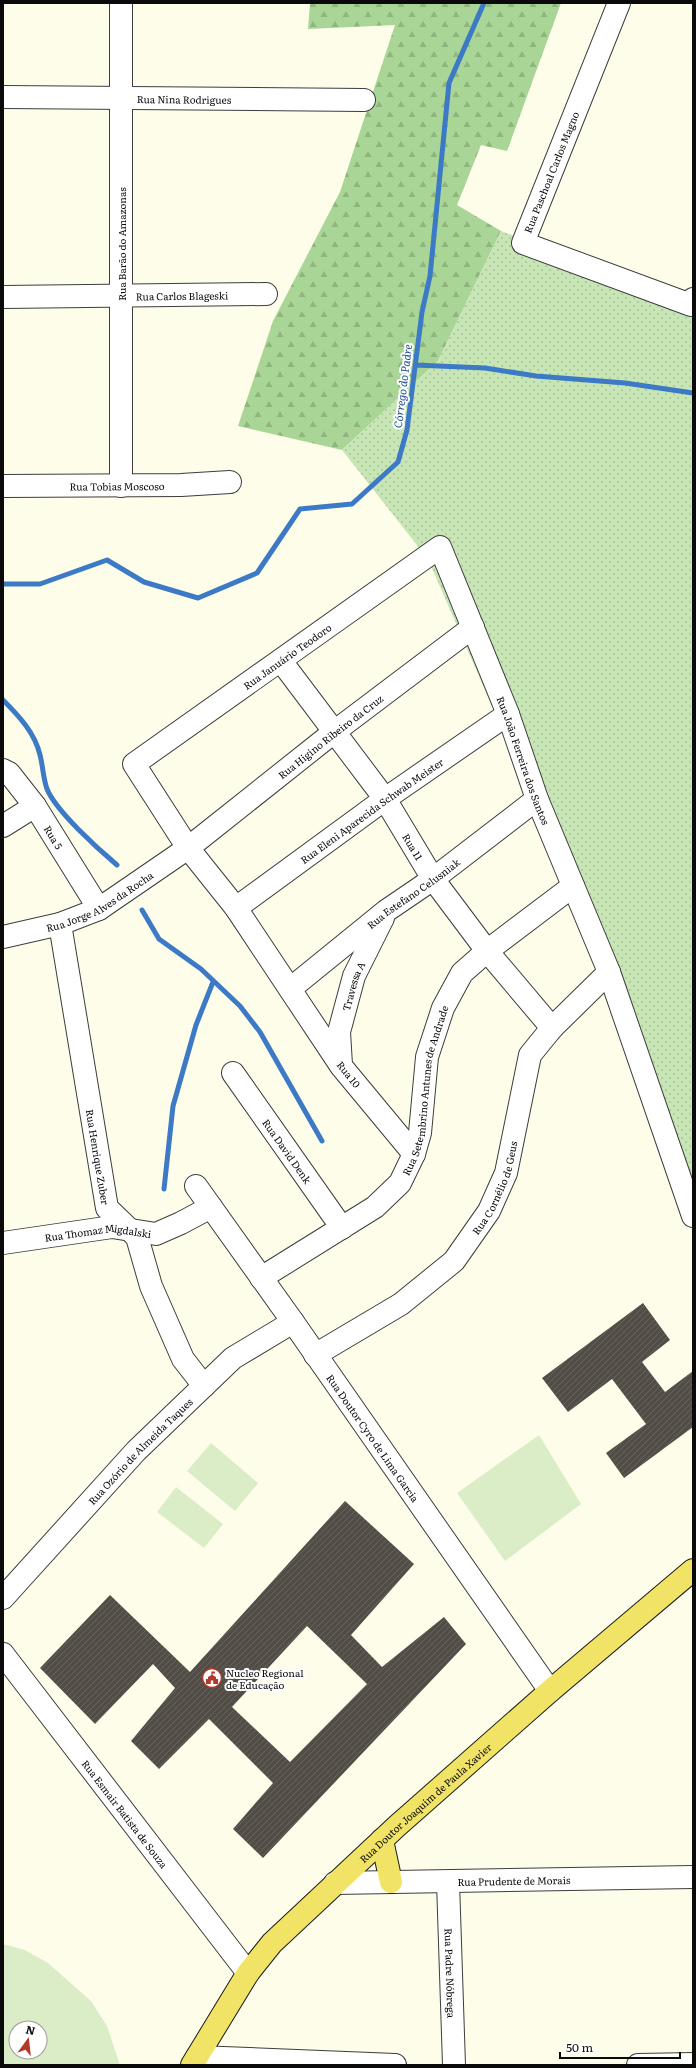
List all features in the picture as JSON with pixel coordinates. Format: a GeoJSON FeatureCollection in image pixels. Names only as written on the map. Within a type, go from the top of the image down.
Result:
{"type":"FeatureCollection","features":[{"type":"Feature","properties":{"kind":"main road","name":"Rua Doutor Joaquim de Paula Xavier"},"geometry":{"type":"LineString","coordinates":[[194,2061],[248,1973],[272,1943],[382,1840],[550,1692],[693,1570]]}},
{"type":"Feature","properties":{"kind":"main road"},"geometry":{"type":"LineString","coordinates":[[382,1840],[391,1882]]}},
{"type":"Feature","properties":{"kind":"street","name":"Rua Barão do Amazonas"},"geometry":{"type":"LineString","coordinates":[[121,3],[122,486]]}},
{"type":"Feature","properties":{"kind":"street","name":"Rua Paschoal Carlos Magno"},"geometry":{"type":"LineString","coordinates":[[619,3],[523,243],[692,302]]}},
{"type":"Feature","properties":{"kind":"street","name":"Rua Nina Rodrigues"},"geometry":{"type":"LineString","coordinates":[[3,97],[364,100]]}},
{"type":"Feature","properties":{"kind":"street","name":"Rua Carlos Blageski"},"geometry":{"type":"LineString","coordinates":[[3,297],[266,294]]}},
{"type":"Feature","properties":{"kind":"street","name":"Rua Tobias Moscoso"},"geometry":{"type":"LineString","coordinates":[[3,486],[122,486],[230,482]]}},
{"type":"Feature","properties":{"kind":"street","name":"Rua João Ferreira dos Santos"},"geometry":{"type":"LineString","coordinates":[[440,547],[508,714],[537,799],[609,972],[693,1216]]}},
{"type":"Feature","properties":{"kind":"street","name":"Rua Januário Teodoro"},"geometry":{"type":"LineString","coordinates":[[134,764],[440,547]]}},
{"type":"Feature","properties":{"kind":"street","name":"Rua Higino Ribeiro da Cruz"},"geometry":{"type":"LineString","coordinates":[[188,848],[334,732],[473,627]]}},
{"type":"Feature","properties":{"kind":"street","name":"Rua 11"},"geometry":{"type":"LineString","coordinates":[[281,661],[385,799],[433,879],[487,951],[552,1028]]}},
{"type":"Feature","properties":{"kind":"street","name":"Rua Eleni Aparecida Schwab Meister"},"geometry":{"type":"LineString","coordinates":[[236,908],[385,799],[508,714]]}},
{"type":"Feature","properties":{"kind":"street","name":"Rua 10"},"geometry":{"type":"LineString","coordinates":[[134,764],[188,848],[236,908],[341,1066],[414,1154]]}},
{"type":"Feature","properties":{"kind":"street","name":"Rua 5"},"geometry":{"type":"LineString","coordinates":[[3,770],[9,773],[34,806],[99,909]]}},
{"type":"Feature","properties":{"kind":"street","name":"Rua Estefano Celusniak"},"geometry":{"type":"LineString","coordinates":[[290,989],[386,911],[433,879],[537,799]]}},
{"type":"Feature","properties":{"kind":"street"},"geometry":{"type":"LineString","coordinates":[[3,826],[34,806]]}},
{"type":"Feature","properties":{"kind":"street","name":"Rua Jorge Alves da Rocha"},"geometry":{"type":"LineString","coordinates":[[3,937],[60,924],[99,909],[188,848]]}},
{"type":"Feature","properties":{"kind":"street","name":"Rua Setembrino Antunes de Andrade"},"geometry":{"type":"LineString","coordinates":[[261,1278],[375,1207],[400,1183],[414,1154],[420,1132],[427,1057],[443,1008],[462,973],[487,951],[572,886]]}},
{"type":"Feature","properties":{"kind":"street","name":"Travessa A"},"geometry":{"type":"LineString","coordinates":[[341,1066],[339,1032],[354,976],[386,911]]}},
{"type":"Feature","properties":{"kind":"street","name":"Rua Henrique Zuber"},"geometry":{"type":"LineString","coordinates":[[60,924],[107,1208],[137,1237],[151,1286],[182,1359],[204,1386]]}},
{"type":"Feature","properties":{"kind":"street","name":"Rua Cornélio de Geus"},"geometry":{"type":"LineString","coordinates":[[315,1355],[402,1304],[454,1261],[489,1211],[506,1173],[530,1056],[552,1028],[609,972]]}},
{"type":"Feature","properties":{"kind":"street","name":"Rua David Denk"},"geometry":{"type":"LineString","coordinates":[[233,1073],[342,1228]]}},
{"type":"Feature","properties":{"kind":"street","name":"Rua Doutor Cyro de Lima Garcia"},"geometry":{"type":"LineString","coordinates":[[196,1186],[293,1322],[550,1692]]}},
{"type":"Feature","properties":{"kind":"street","name":"Rua Thomaz Migdalski"},"geometry":{"type":"LineString","coordinates":[[3,1243],[112,1228],[156,1234],[211,1207]]}},
{"type":"Feature","properties":{"kind":"street","name":"Rua Ozório de Almeida Taques"},"geometry":{"type":"LineString","coordinates":[[3,1598],[136,1451],[233,1358],[293,1322]]}},
{"type":"Feature","properties":{"kind":"street","name":"Rua Esmair Batista de Souza"},"geometry":{"type":"LineString","coordinates":[[3,1654],[248,1973]]}},
{"type":"Feature","properties":{"kind":"street","name":"Rua Prudente de Morais"},"geometry":{"type":"LineString","coordinates":[[335,1883],[693,1877]]}},
{"type":"Feature","properties":{"kind":"street","name":"Rua Padre Nóbrega"},"geometry":{"type":"LineString","coordinates":[[448,1882],[454,2065]]}},
{"type":"Feature","properties":{"kind":"street"},"geometry":{"type":"LineString","coordinates":[[194,2061],[395,2065]]}},
{"type":"Feature","properties":{"kind":"street"},"geometry":{"type":"LineString","coordinates":[[638,2065],[693,2064]]}},
{"type":"Feature","properties":{"kind":"green space"},"geometry":{"type":"Polygon","coordinates":[[[310,3],[561,3],[507,151],[481,145],[457,205],[501,231],[438,361],[342,450],[238,426],[273,321],[340,192],[395,25],[308,29],[310,3]]]}},
{"type":"Feature","properties":{"kind":"green space"},"geometry":{"type":"Polygon","coordinates":[[[501,231],[693,302],[693,1180],[611,980],[428,559],[342,450],[438,361],[501,231]]]}},
{"type":"Feature","properties":{"kind":"green space"},"geometry":{"type":"Polygon","coordinates":[[[539,1435],[581,1504],[505,1561],[457,1493],[539,1435]]]}},
{"type":"Feature","properties":{"kind":"green space"},"geometry":{"type":"Polygon","coordinates":[[[211,1443],[258,1483],[235,1511],[187,1471],[211,1443]]]}},
{"type":"Feature","properties":{"kind":"green space"},"geometry":{"type":"Polygon","coordinates":[[[176,1487],[223,1524],[204,1548],[157,1512],[176,1487]]]}},
{"type":"Feature","properties":{"kind":"green space"},"geometry":{"type":"Polygon","coordinates":[[[3,1944],[25,1950],[48,1963],[91,2001],[107,2026],[120,2065],[3,2065],[3,1944]]]}},
{"type":"Feature","properties":{"kind":"building"},"geometry":{"type":"Polygon","coordinates":[[[643,1303],[670,1340],[642,1362],[665,1392],[693,1371],[693,1427],[624,1478],[606,1453],[646,1424],[612,1379],[568,1412],[542,1378],[643,1303]]]}},
{"type":"Feature","properties":{"kind":"building","name":"Nucleo Regional de Educação"},"geometry":{"type":"Polygon","coordinates":[[[345,1501],[414,1564],[351,1635],[382,1667],[444,1617],[466,1644],[263,1858],[233,1829],[273,1783],[209,1719],[159,1769],[131,1741],[175,1688],[153,1664],[95,1724],[40,1668],[110,1595],[190,1672],[345,1501]],[[307,1626],[232,1707],[290,1762],[367,1684],[307,1626]]]}},
{"type":"Feature","properties":{"kind":"waterway","name":"Córrego do Padre"},"geometry":{"type":"LineString","coordinates":[[3,584],[40,584],[107,560],[144,582],[198,598],[257,573],[300,509],[352,504],[398,462],[407,430],[422,312],[430,276],[449,83],[484,3]]}},
{"type":"Feature","properties":{"kind":"waterway"},"geometry":{"type":"LineString","coordinates":[[415,365],[485,368],[536,376],[625,383],[693,393]]}},
{"type":"Feature","properties":{"kind":"waterway"},"geometry":{"type":"LineString","coordinates":[[3,700],[20,719],[34,739],[38,747],[47,789],[52,798],[78,829],[117,865]]}},
{"type":"Feature","properties":{"kind":"waterway"},"geometry":{"type":"LineString","coordinates":[[142,910],[159,939],[201,969],[240,1006],[260,1032],[322,1141]]}},
{"type":"Feature","properties":{"kind":"waterway"},"geometry":{"type":"LineString","coordinates":[[164,1189],[173,1106],[196,1025],[213,982]]}},
{"type":"Feature","properties":{"kind":"place","name":"Nucleo Regional de Educação"},"geometry":{"type":"Point","coordinates":[212,1678]}}]}
